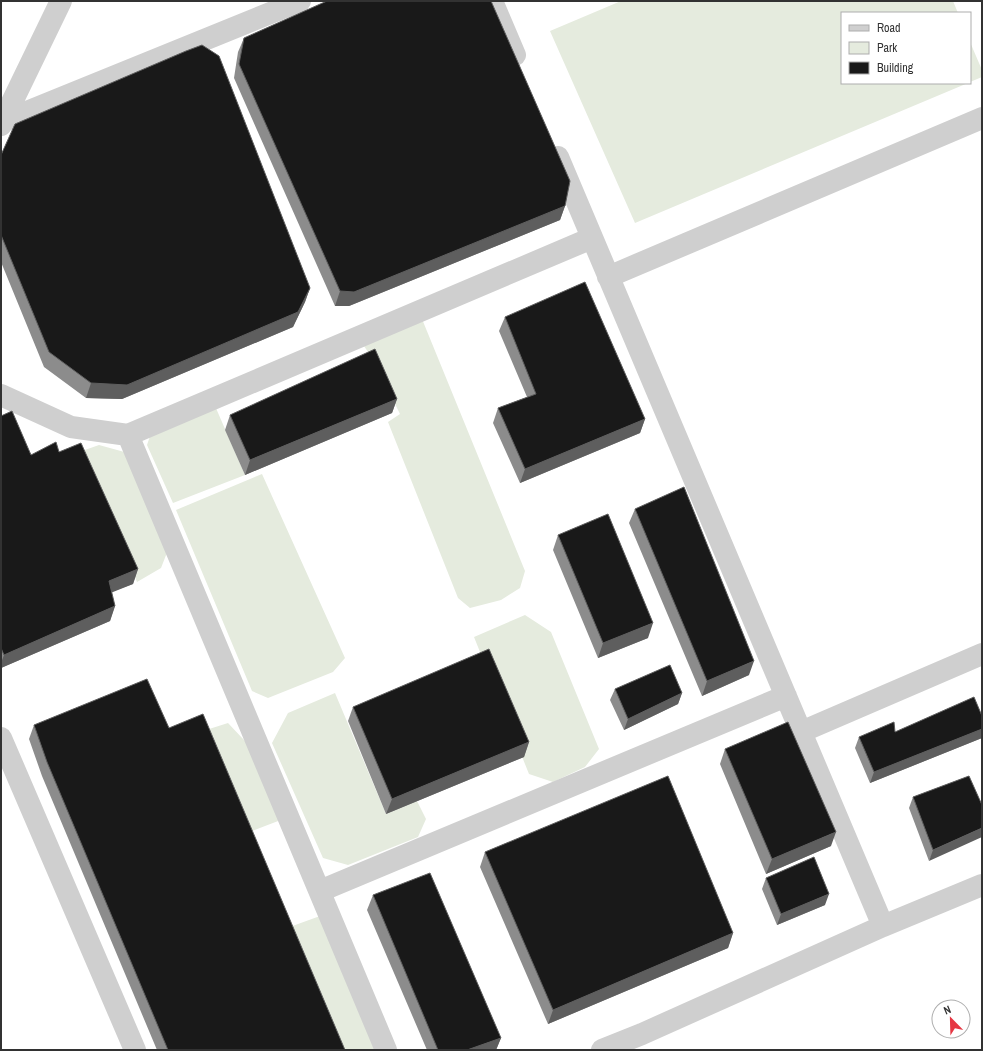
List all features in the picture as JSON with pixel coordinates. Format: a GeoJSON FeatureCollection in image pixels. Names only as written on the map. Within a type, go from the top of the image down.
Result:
{"type":"FeatureCollection","features":[{"type":"Feature","properties":{"kind":"street"},"geometry":{"type":"LineString","coordinates":[[2,124],[61,1]]}},
{"type":"Feature","properties":{"kind":"street"},"geometry":{"type":"LineString","coordinates":[[2,124],[300,1]]}},
{"type":"Feature","properties":{"kind":"street"},"geometry":{"type":"LineString","coordinates":[[492,1],[522,73]]}},
{"type":"Feature","properties":{"kind":"street"},"geometry":{"type":"LineString","coordinates":[[608,277],[982,118]]}},
{"type":"Feature","properties":{"kind":"street"},"geometry":{"type":"LineString","coordinates":[[549,137],[883,926]]}},
{"type":"Feature","properties":{"kind":"street"},"geometry":{"type":"LineString","coordinates":[[1,395],[71,427],[128,434],[592,238]]}},
{"type":"Feature","properties":{"kind":"street"},"geometry":{"type":"LineString","coordinates":[[128,434],[386,1050]]}},
{"type":"Feature","properties":{"kind":"street"},"geometry":{"type":"LineString","coordinates":[[801,732],[982,654]]}},
{"type":"Feature","properties":{"kind":"street"},"geometry":{"type":"LineString","coordinates":[[320,891],[786,696]]}},
{"type":"Feature","properties":{"kind":"street"},"geometry":{"type":"LineString","coordinates":[[1,738],[135,1050]]}},
{"type":"Feature","properties":{"kind":"street"},"geometry":{"type":"LineString","coordinates":[[602,1050],[642,1034],[883,926],[982,886]]}},
{"type":"Feature","properties":{"kind":"green space"},"geometry":{"type":"Polygon","coordinates":[[[621,1],[953,1],[958,12],[841,12],[841,84],[966,84],[635,223],[550,31],[621,1]]]}},
{"type":"Feature","properties":{"kind":"green space"},"geometry":{"type":"Polygon","coordinates":[[[971,44],[982,70],[982,77],[971,82],[971,44]]]}},
{"type":"Feature","properties":{"kind":"green space"},"geometry":{"type":"Polygon","coordinates":[[[422,319],[525,571],[520,588],[501,600],[470,608],[458,598],[388,422],[400,414],[374,361],[358,337],[422,319]]]}},
{"type":"Feature","properties":{"kind":"green space"},"geometry":{"type":"Polygon","coordinates":[[[212,399],[245,475],[173,503],[147,445],[154,424],[212,399]]]}},
{"type":"Feature","properties":{"kind":"green space"},"geometry":{"type":"Polygon","coordinates":[[[99,445],[128,453],[168,550],[161,568],[137,582],[82,451],[99,445]]]}},
{"type":"Feature","properties":{"kind":"green space"},"geometry":{"type":"Polygon","coordinates":[[[262,474],[345,658],[333,672],[268,698],[252,691],[176,510],[262,474]]]}},
{"type":"Feature","properties":{"kind":"green space"},"geometry":{"type":"Polygon","coordinates":[[[525,615],[551,632],[599,749],[585,767],[553,782],[529,774],[474,637],[525,615]]]}},
{"type":"Feature","properties":{"kind":"green space"},"geometry":{"type":"Polygon","coordinates":[[[335,693],[386,814],[417,801],[426,819],[418,837],[348,865],[323,858],[272,743],[288,713],[335,693]]]}},
{"type":"Feature","properties":{"kind":"green space"},"geometry":{"type":"Polygon","coordinates":[[[228,723],[260,757],[286,818],[247,833],[206,730],[228,723]]]}},
{"type":"Feature","properties":{"kind":"green space"},"geometry":{"type":"Polygon","coordinates":[[[320,916],[375,1046],[374,1050],[339,1050],[287,928],[320,916]]]}},
{"type":"Feature","properties":{"kind":"building"},"geometry":{"type":"Polygon","coordinates":[[[327,1],[491,1],[570,181],[565,206],[354,292],[340,291],[239,64],[244,38],[327,1]]]}},
{"type":"Feature","properties":{"kind":"building"},"geometry":{"type":"Polygon","coordinates":[[[202,45],[219,56],[310,288],[298,312],[127,385],[91,383],[49,352],[1,235],[1,155],[15,124],[202,45]]]}},
{"type":"Feature","properties":{"kind":"building"},"geometry":{"type":"Polygon","coordinates":[[[585,282],[645,419],[525,469],[498,408],[536,394],[505,317],[585,282]]]}},
{"type":"Feature","properties":{"kind":"building"},"geometry":{"type":"Polygon","coordinates":[[[375,349],[397,399],[250,460],[230,415],[375,349]]]}},
{"type":"Feature","properties":{"kind":"building"},"geometry":{"type":"Polygon","coordinates":[[[12,411],[31,455],[56,442],[59,452],[81,443],[138,569],[109,581],[115,606],[4,655],[1,648],[1,416],[12,411]]]}},
{"type":"Feature","properties":{"kind":"building"},"geometry":{"type":"Polygon","coordinates":[[[684,487],[754,661],[707,681],[635,509],[684,487]]]}},
{"type":"Feature","properties":{"kind":"building"},"geometry":{"type":"Polygon","coordinates":[[[608,514],[653,623],[603,643],[558,535],[608,514]]]}},
{"type":"Feature","properties":{"kind":"building"},"geometry":{"type":"Polygon","coordinates":[[[489,649],[529,742],[392,799],[353,707],[489,649]]]}},
{"type":"Feature","properties":{"kind":"building"},"geometry":{"type":"Polygon","coordinates":[[[670,665],[682,693],[628,719],[615,689],[670,665]]]}},
{"type":"Feature","properties":{"kind":"building"},"geometry":{"type":"Polygon","coordinates":[[[147,679],[169,728],[203,714],[345,1050],[168,1050],[47,762],[34,725],[147,679]]]}},
{"type":"Feature","properties":{"kind":"building"},"geometry":{"type":"Polygon","coordinates":[[[974,697],[982,716],[982,729],[874,772],[859,737],[894,722],[895,732],[974,697]]]}},
{"type":"Feature","properties":{"kind":"building"},"geometry":{"type":"Polygon","coordinates":[[[788,722],[836,832],[772,859],[725,749],[788,722]]]}},
{"type":"Feature","properties":{"kind":"building"},"geometry":{"type":"Polygon","coordinates":[[[668,776],[733,933],[553,1010],[485,852],[668,776]]]}},
{"type":"Feature","properties":{"kind":"building"},"geometry":{"type":"Polygon","coordinates":[[[969,776],[982,805],[982,828],[933,850],[913,797],[969,776]]]}},
{"type":"Feature","properties":{"kind":"building"},"geometry":{"type":"Polygon","coordinates":[[[814,857],[829,894],[781,914],[766,878],[814,857]]]}},
{"type":"Feature","properties":{"kind":"building"},"geometry":{"type":"Polygon","coordinates":[[[430,873],[501,1038],[467,1050],[438,1050],[373,895],[430,873]]]}}]}
